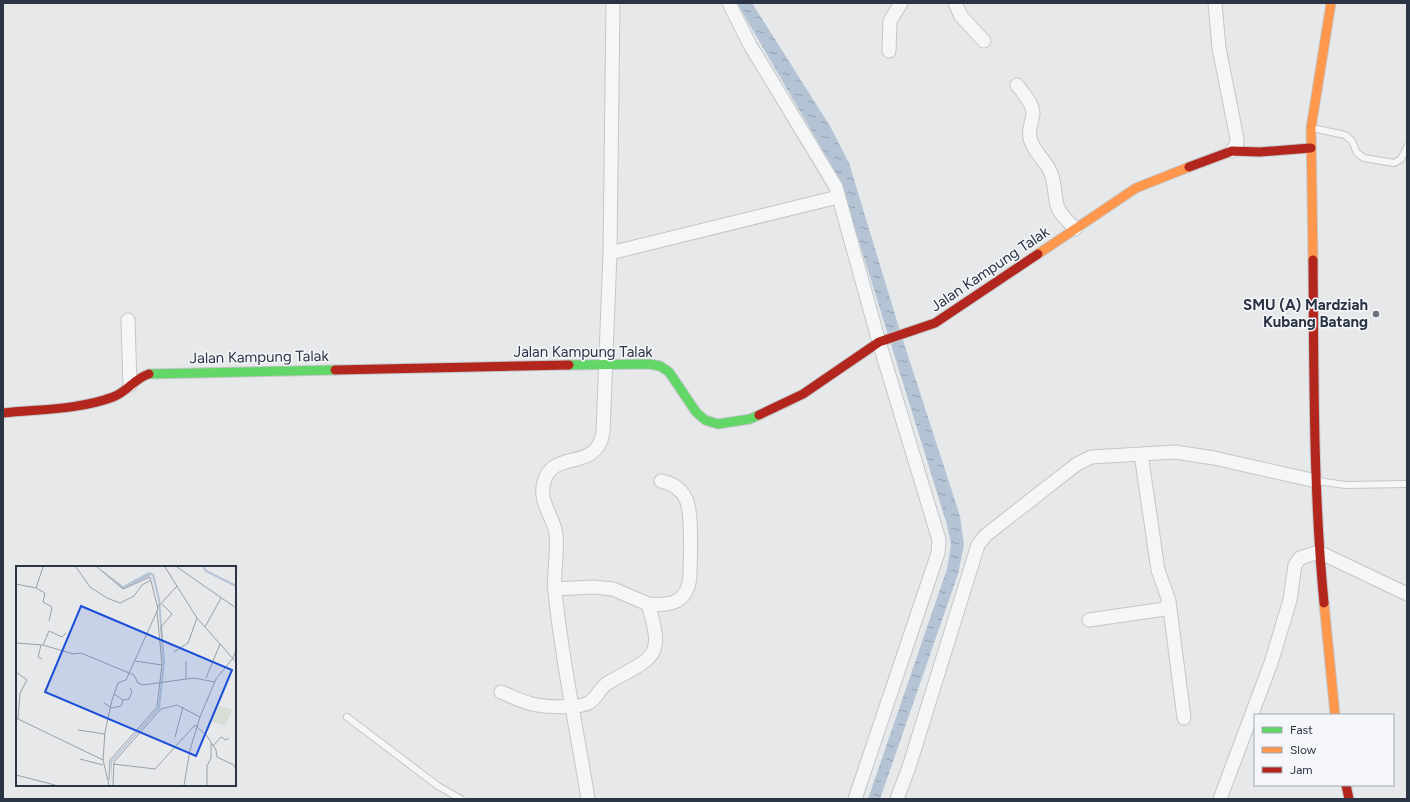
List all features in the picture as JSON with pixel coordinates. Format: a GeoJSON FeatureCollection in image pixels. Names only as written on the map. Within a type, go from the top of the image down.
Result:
{"type":"FeatureCollection","features":[{"type":"Feature","properties":{"kind":"street"},"geometry":{"type":"LineString","coordinates":[[588,799],[560,639],[555,589],[556,534],[546,509],[543,483],[552,468],[559,464],[586,458],[598,447],[603,432],[610,253],[613,3]]}},
{"type":"Feature","properties":{"kind":"street"},"geometry":{"type":"LineString","coordinates":[[729,3],[750,45],[834,184],[883,341],[939,545],[855,799]]}},
{"type":"Feature","properties":{"kind":"street"},"geometry":{"type":"LineString","coordinates":[[889,51],[890,21],[901,3]]}},
{"type":"Feature","properties":{"kind":"street"},"geometry":{"type":"LineString","coordinates":[[955,3],[961,16],[984,41]]}},
{"type":"Feature","properties":{"kind":"street"},"geometry":{"type":"LineString","coordinates":[[1214,3],[1219,48],[1237,139],[1237,143],[1232,151]]}},
{"type":"Feature","properties":{"kind":"street"},"geometry":{"type":"LineString","coordinates":[[1331,3],[1310,128],[1316,481],[1319,552],[1335,714]]}},
{"type":"Feature","properties":{"kind":"street"},"geometry":{"type":"LineString","coordinates":[[1017,85],[1027,98],[1031,107],[1033,114],[1030,126],[1030,138],[1038,154],[1049,168],[1054,179],[1059,210],[1075,229]]}},
{"type":"Feature","properties":{"kind":"street","name":"Jalan Kampung Talak"},"geometry":{"type":"LineString","coordinates":[[3,412],[93,403],[116,396],[137,378],[154,373],[649,364],[660,366],[673,377],[700,417],[711,423],[724,424],[750,419],[777,408],[803,394],[883,341],[935,323],[1136,188],[1232,151],[1260,152],[1311,148]]}},
{"type":"Feature","properties":{"kind":"street"},"geometry":{"type":"LineString","coordinates":[[610,253],[838,197]]}},
{"type":"Feature","properties":{"kind":"street"},"geometry":{"type":"LineString","coordinates":[[128,320],[130,385]]}},
{"type":"Feature","properties":{"kind":"street"},"geometry":{"type":"LineString","coordinates":[[897,799],[980,542],[1082,460],[1091,457],[1175,452],[1214,458],[1316,481]]}},
{"type":"Feature","properties":{"kind":"street"},"geometry":{"type":"LineString","coordinates":[[1141,454],[1158,570],[1169,601],[1184,718]]}},
{"type":"Feature","properties":{"kind":"street"},"geometry":{"type":"LineString","coordinates":[[555,589],[593,587],[614,588],[648,604],[664,605],[680,599],[689,586],[690,577],[689,512],[686,501],[675,486],[661,482]]}},
{"type":"Feature","properties":{"kind":"street"},"geometry":{"type":"LineString","coordinates":[[1220,799],[1271,663],[1290,600],[1295,565],[1300,558],[1319,552],[1407,594]]}},
{"type":"Feature","properties":{"kind":"street"},"geometry":{"type":"LineString","coordinates":[[1089,620],[1164,609],[1169,601]]}},
{"type":"Feature","properties":{"kind":"street"},"geometry":{"type":"LineString","coordinates":[[501,692],[533,705],[573,707],[589,703],[603,686],[641,664],[651,655],[657,637],[648,604]]}},
{"type":"Feature","properties":{"kind":"street"},"geometry":{"type":"LineString","coordinates":[[1346,786],[1349,799]]}},
{"type":"Feature","properties":{"kind":"lane"},"geometry":{"type":"LineString","coordinates":[[1310,128],[1346,135],[1352,141],[1357,154],[1364,158],[1394,163],[1401,159],[1407,147]]}},
{"type":"Feature","properties":{"kind":"lane"},"geometry":{"type":"LineString","coordinates":[[1316,481],[1345,485],[1407,484]]}},
{"type":"Feature","properties":{"kind":"lane"},"geometry":{"type":"LineString","coordinates":[[347,717],[438,786],[462,799]]}},
{"type":"Feature","properties":{"kind":"water"},"geometry":{"type":"Polygon","coordinates":[[[737,3],[752,3],[830,126],[849,163],[900,331],[960,516],[964,545],[958,574],[880,799],[868,799],[947,569],[951,545],[947,525],[840,180],[737,3]]]}},
{"type":"Feature","properties":{"kind":"traffic: fast"},"geometry":{"type":"LineString","coordinates":[[569,365],[649,364],[660,366],[669,372],[696,412],[705,420],[718,424],[750,419],[759,415]]}},
{"type":"Feature","properties":{"kind":"traffic: fast"},"geometry":{"type":"LineString","coordinates":[[149,374],[335,370]]}},
{"type":"Feature","properties":{"kind":"traffic: slow"},"geometry":{"type":"LineString","coordinates":[[1313,260],[1311,128],[1331,3]]}},
{"type":"Feature","properties":{"kind":"traffic: slow"},"geometry":{"type":"LineString","coordinates":[[1038,254],[1136,188],[1189,167]]}},
{"type":"Feature","properties":{"kind":"traffic: slow"},"geometry":{"type":"LineString","coordinates":[[1324,603],[1335,714]]}},
{"type":"Feature","properties":{"kind":"traffic: jam"},"geometry":{"type":"LineString","coordinates":[[1189,167],[1232,151],[1260,152],[1311,148]]}},
{"type":"Feature","properties":{"kind":"traffic: jam"},"geometry":{"type":"LineString","coordinates":[[759,415],[803,394],[879,342],[935,323],[1038,254]]}},
{"type":"Feature","properties":{"kind":"traffic: jam"},"geometry":{"type":"LineString","coordinates":[[1313,260],[1316,474],[1320,560],[1324,603]]}},
{"type":"Feature","properties":{"kind":"traffic: jam"},"geometry":{"type":"LineString","coordinates":[[335,370],[569,365]]}},
{"type":"Feature","properties":{"kind":"traffic: jam"},"geometry":{"type":"LineString","coordinates":[[3,413],[72,407],[100,401],[118,395],[139,379],[149,374]]}},
{"type":"Feature","properties":{"kind":"traffic: jam"},"geometry":{"type":"LineString","coordinates":[[1346,786],[1349,799]]}},
{"type":"Feature","properties":{"kind":"place","name":"SMU (A) Mardziah Kubang Batang"},"geometry":{"type":"Point","coordinates":[1376,314]}}]}
